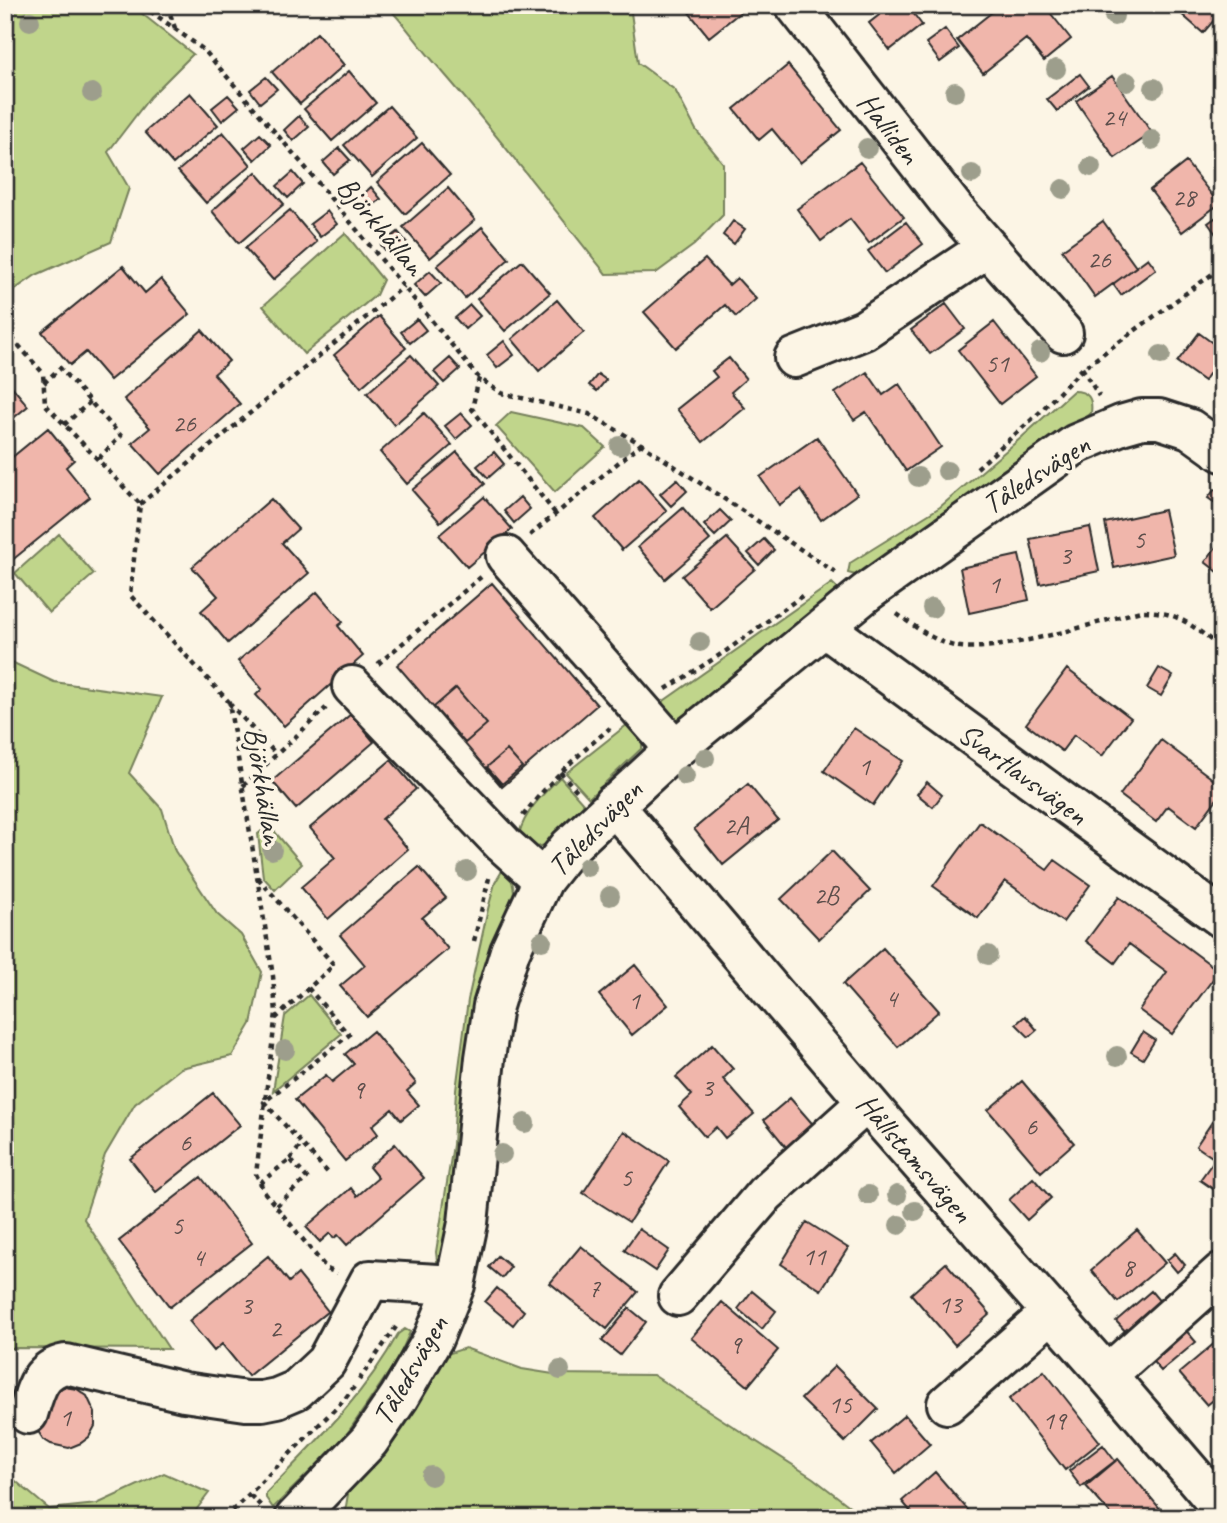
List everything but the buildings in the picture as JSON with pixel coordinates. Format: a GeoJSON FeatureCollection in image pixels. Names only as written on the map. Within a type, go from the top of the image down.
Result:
{"type":"FeatureCollection","features":[{"type":"Feature","properties":{"kind":"street","name":"Halliden"},"geometry":{"type":"LineString","coordinates":[[794,5],[987,248],[1063,333]]}},
{"type":"Feature","properties":{"kind":"street"},"geometry":{"type":"LineString","coordinates":[[794,358],[864,330],[987,248]]}},
{"type":"Feature","properties":{"kind":"street","name":"Tåledsvägen"},"geometry":{"type":"LineString","coordinates":[[295,1518],[369,1441],[433,1339],[455,1285],[468,1223],[485,1058],[494,1006],[510,951],[543,880],[569,847],[675,748],[825,628],[856,578],[1076,444],[1121,425],[1142,419],[1160,419],[1199,434],[1222,452]]}},
{"type":"Feature","properties":{"kind":"street"},"geometry":{"type":"LineString","coordinates":[[506,556],[529,600],[578,661],[637,707],[675,748]]}},
{"type":"Feature","properties":{"kind":"street","name":"Svartlavsvägen"},"geometry":{"type":"LineString","coordinates":[[825,628],[1222,919]]}},
{"type":"Feature","properties":{"kind":"street"},"geometry":{"type":"LineString","coordinates":[[352,686],[503,844],[543,880]]}},
{"type":"Feature","properties":{"kind":"street","name":"Hållstamsvägen"},"geometry":{"type":"LineString","coordinates":[[613,804],[866,1103],[1222,1509]]}},
{"type":"Feature","properties":{"kind":"street"},"geometry":{"type":"LineString","coordinates":[[678,1296],[765,1194],[866,1103]]}},
{"type":"Feature","properties":{"kind":"street"},"geometry":{"type":"LineString","coordinates":[[1107,1375],[1222,1272]]}},
{"type":"Feature","properties":{"kind":"street"},"geometry":{"type":"LineString","coordinates":[[28,1414],[41,1378],[52,1368],[66,1364],[184,1392],[262,1401],[296,1390],[326,1362],[370,1280],[455,1285]]}},
{"type":"Feature","properties":{"kind":"street"},"geometry":{"type":"LineString","coordinates":[[947,1404],[1052,1312]]}},
{"type":"Feature","properties":{"kind":"path","name":"Björkhällan"},"geometry":{"type":"LineString","coordinates":[[142,5],[204,50],[480,378],[501,393],[589,414],[641,444],[834,571],[856,578],[909,623],[953,646],[974,648],[1015,642],[1142,611],[1157,611],[1174,615],[1186,622],[1222,649]]}},
{"type":"Feature","properties":{"kind":"path"},"geometry":{"type":"LineString","coordinates":[[167,5],[175,29]]}},
{"type":"Feature","properties":{"kind":"path"},"geometry":{"type":"LineString","coordinates":[[968,475],[1038,414],[1082,369],[1222,267]]}},
{"type":"Feature","properties":{"kind":"path"},"geometry":{"type":"LineString","coordinates":[[5,330],[43,373],[45,404],[140,504],[404,286]]}},
{"type":"Feature","properties":{"kind":"path"},"geometry":{"type":"LineString","coordinates":[[1063,333],[1082,369],[1121,425]]}},
{"type":"Feature","properties":{"kind":"path"},"geometry":{"type":"LineString","coordinates":[[43,383],[60,368],[121,436],[97,460]]}},
{"type":"Feature","properties":{"kind":"path"},"geometry":{"type":"LineString","coordinates":[[480,378],[472,409],[555,513]]}},
{"type":"Feature","properties":{"kind":"path"},"geometry":{"type":"LineString","coordinates":[[64,425],[90,402]]}},
{"type":"Feature","properties":{"kind":"path"},"geometry":{"type":"LineString","coordinates":[[242,786],[352,686],[555,513],[641,444]]}},
{"type":"Feature","properties":{"kind":"path","name":"Björkhällan"},"geometry":{"type":"LineString","coordinates":[[140,504],[130,595],[229,702],[273,976],[276,1018],[257,1163],[256,1174],[260,1182]]}},
{"type":"Feature","properties":{"kind":"path"},"geometry":{"type":"LineString","coordinates":[[824,579],[834,571],[856,578]]}},
{"type":"Feature","properties":{"kind":"path"},"geometry":{"type":"LineString","coordinates":[[471,953],[488,881],[503,844],[542,790],[566,765],[637,707],[726,651],[814,586]]}},
{"type":"Feature","properties":{"kind":"path"},"geometry":{"type":"LineString","coordinates":[[229,702],[276,754]]}},
{"type":"Feature","properties":{"kind":"path"},"geometry":{"type":"LineString","coordinates":[[257,878],[334,965],[276,1018]]}},
{"type":"Feature","properties":{"kind":"path"},"geometry":{"type":"LineString","coordinates":[[308,988],[349,1035],[264,1102],[330,1175]]}},
{"type":"Feature","properties":{"kind":"path"},"geometry":{"type":"LineString","coordinates":[[302,1144],[290,1159],[260,1182],[265,1192],[327,1269],[346,1278],[370,1280]]}},
{"type":"Feature","properties":{"kind":"path"},"geometry":{"type":"LineString","coordinates":[[276,1206],[307,1178],[290,1159]]}},
{"type":"Feature","properties":{"kind":"path"},"geometry":{"type":"LineString","coordinates":[[225,1518],[344,1400],[397,1325]]}},
{"type":"Feature","properties":{"kind":"green space"},"geometry":{"type":"Polygon","coordinates":[[[5,5],[131,5],[193,54],[150,97],[108,152],[129,188],[111,242],[36,275],[5,296],[5,5]]]}},
{"type":"Feature","properties":{"kind":"green space"},"geometry":{"type":"Polygon","coordinates":[[[386,5],[630,5],[638,63],[675,90],[696,130],[723,163],[723,215],[694,245],[656,273],[606,274],[478,114],[386,5]]]}},
{"type":"Feature","properties":{"kind":"green space"},"geometry":{"type":"Polygon","coordinates":[[[345,233],[383,280],[376,295],[304,354],[263,306],[345,233]]]}},
{"type":"Feature","properties":{"kind":"green space"},"geometry":{"type":"Polygon","coordinates":[[[1073,391],[1086,394],[1091,403],[1091,413],[1079,424],[859,576],[848,573],[850,563],[940,507],[1073,391]]]}},
{"type":"Feature","properties":{"kind":"green space"},"geometry":{"type":"Polygon","coordinates":[[[511,412],[584,428],[605,447],[555,492],[496,426],[511,412]]]}},
{"type":"Feature","properties":{"kind":"green space"},"geometry":{"type":"Polygon","coordinates":[[[59,534],[94,574],[49,613],[15,573],[59,534]]]}},
{"type":"Feature","properties":{"kind":"green space"},"geometry":{"type":"Polygon","coordinates":[[[832,583],[840,591],[691,710],[676,720],[669,720],[658,705],[832,583]]]}},
{"type":"Feature","properties":{"kind":"green space"},"geometry":{"type":"Polygon","coordinates":[[[5,659],[54,682],[162,697],[129,773],[162,809],[175,851],[217,914],[241,935],[262,972],[251,1024],[232,1056],[181,1068],[135,1104],[105,1155],[84,1219],[169,1349],[11,1348],[5,1356],[5,659]]]}},
{"type":"Feature","properties":{"kind":"green space"},"geometry":{"type":"Polygon","coordinates":[[[628,724],[642,736],[642,748],[589,798],[566,773],[628,724]]]}},
{"type":"Feature","properties":{"kind":"green space"},"geometry":{"type":"Polygon","coordinates":[[[560,777],[584,804],[548,844],[534,848],[519,834],[536,803],[560,777]]]}},
{"type":"Feature","properties":{"kind":"green space"},"geometry":{"type":"Polygon","coordinates":[[[269,825],[302,864],[275,890],[263,877],[258,834],[269,825]]]}},
{"type":"Feature","properties":{"kind":"green space"},"geometry":{"type":"Polygon","coordinates":[[[502,871],[512,881],[514,891],[484,974],[470,1028],[449,1219],[437,1261],[436,1252],[453,1145],[456,1090],[468,1000],[488,909],[495,883],[502,871]]]}},
{"type":"Feature","properties":{"kind":"green space"},"geometry":{"type":"Polygon","coordinates":[[[309,995],[341,1034],[273,1091],[285,1016],[309,995]]]}},
{"type":"Feature","properties":{"kind":"green space"},"geometry":{"type":"Polygon","coordinates":[[[405,1329],[410,1332],[398,1359],[344,1438],[273,1508],[266,1498],[266,1493],[338,1418],[385,1357],[398,1334],[405,1329]]]}},
{"type":"Feature","properties":{"kind":"green space"},"geometry":{"type":"Polygon","coordinates":[[[465,1348],[522,1369],[553,1374],[653,1375],[813,1478],[865,1518],[344,1518],[348,1494],[432,1373],[447,1354],[465,1348]]]}},
{"type":"Feature","properties":{"kind":"green space"},"geometry":{"type":"Polygon","coordinates":[[[5,1461],[12,1478],[49,1509],[97,1504],[164,1473],[209,1493],[190,1518],[5,1518],[5,1461]]]}}]}
